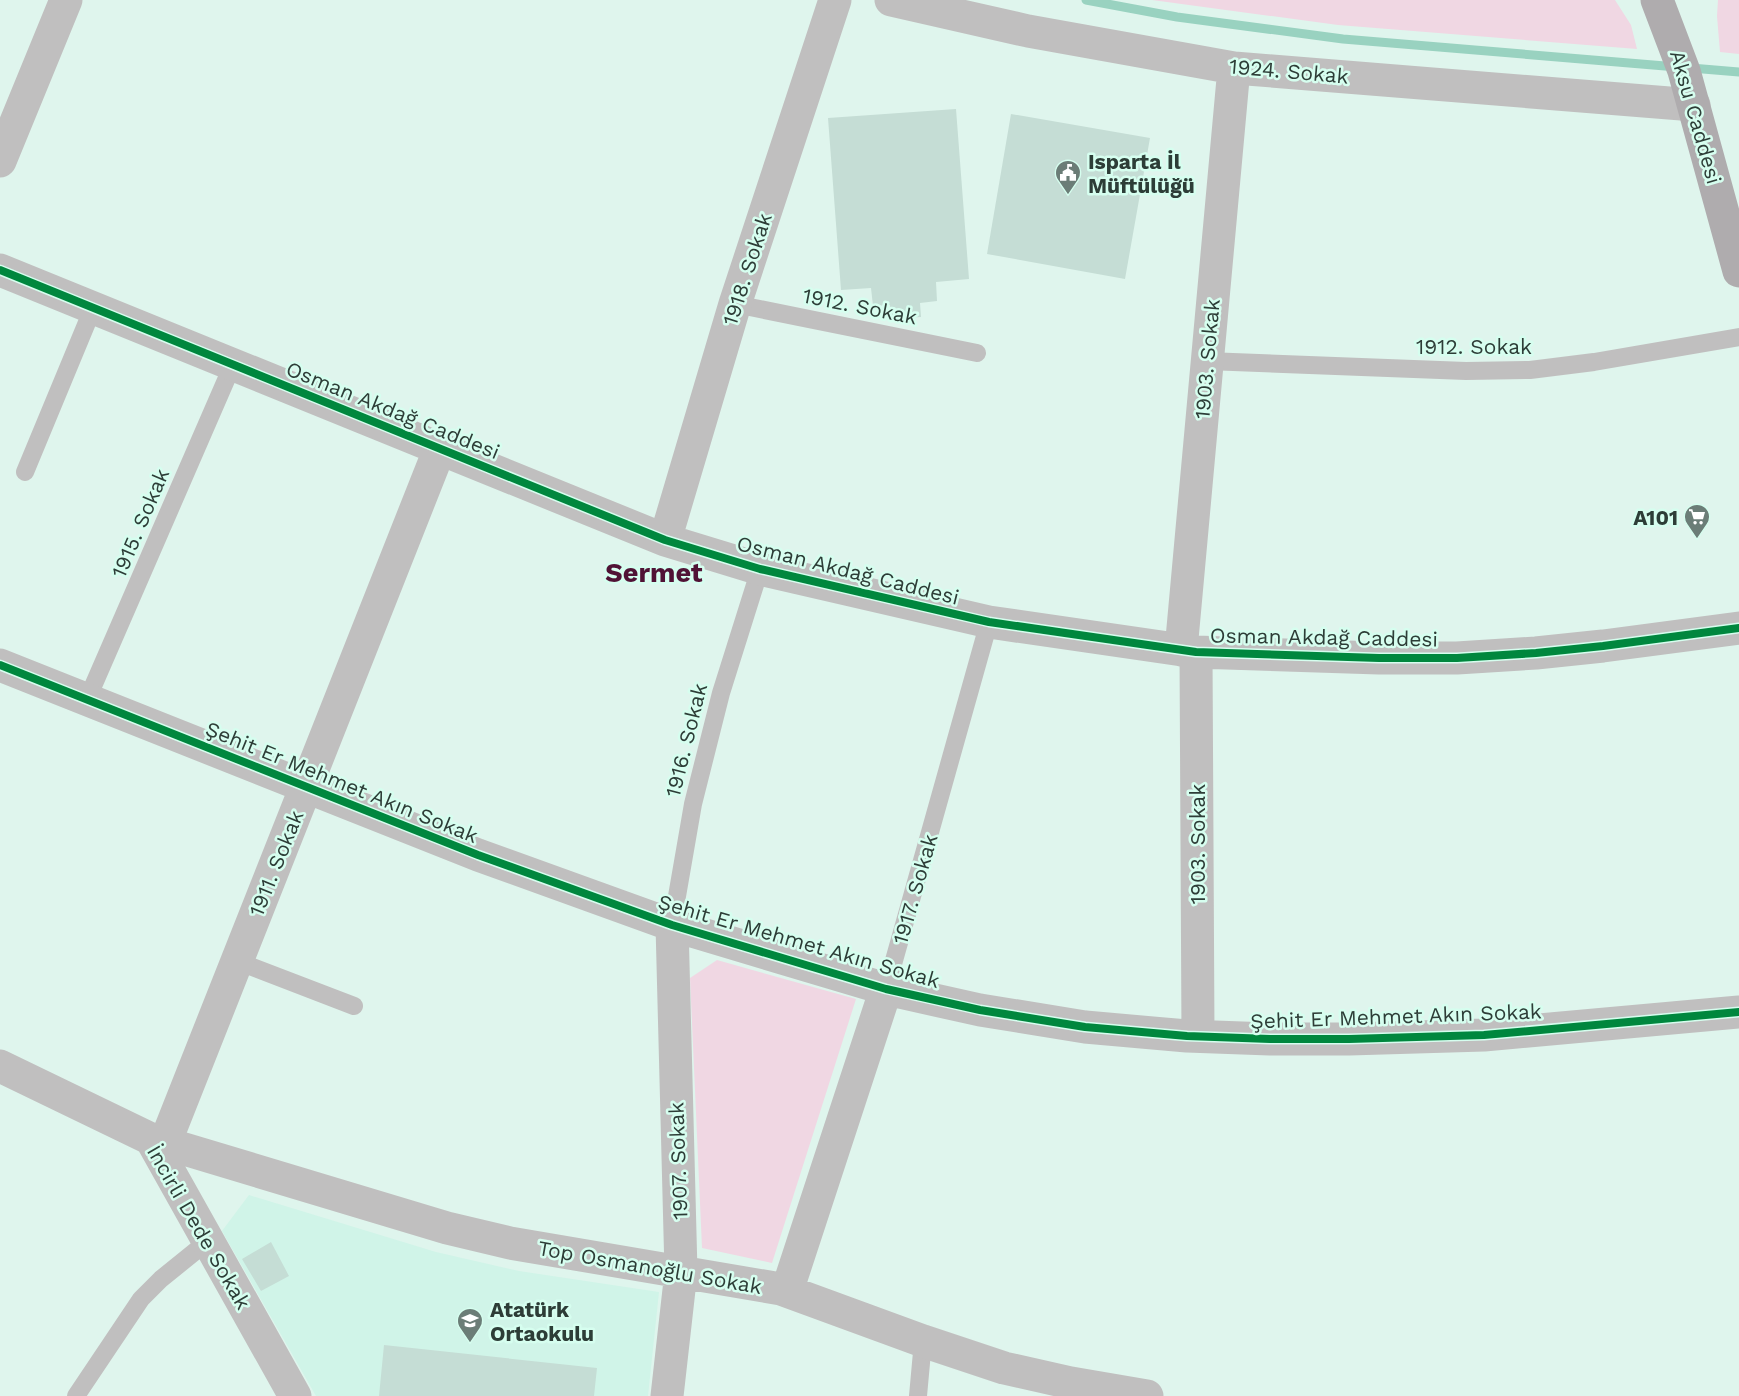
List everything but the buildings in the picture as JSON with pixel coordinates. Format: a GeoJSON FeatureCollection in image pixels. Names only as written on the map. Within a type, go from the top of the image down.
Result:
{"type":"FeatureCollection","features":[{"type":"Feature","properties":{"kind":"main road"},"geometry":{"type":"LineString","coordinates":[[1648,0],[1674,15]]}},
{"type":"Feature","properties":{"kind":"main road","name":"Aksu Caddesi"},"geometry":{"type":"LineString","coordinates":[[1657,0],[1674,15],[1694,105],[1739,271]]}},
{"type":"Feature","properties":{"kind":"street"},"geometry":{"type":"LineString","coordinates":[[0,162],[66,0]]}},
{"type":"Feature","properties":{"kind":"street","name":"1918. Sokak"},"geometry":{"type":"LineString","coordinates":[[665,540],[735,304],[835,0]]}},
{"type":"Feature","properties":{"kind":"street","name":"1924. Sokak"},"geometry":{"type":"LineString","coordinates":[[891,0],[1029,32],[1234,68],[1694,105]]}},
{"type":"Feature","properties":{"kind":"street","name":"1903. Sokak"},"geometry":{"type":"LineString","coordinates":[[1198,1036],[1188,651],[1207,361],[1234,68]]}},
{"type":"Feature","properties":{"kind":"street","name":"Osman Akdağ Caddesi"},"geometry":{"type":"LineString","coordinates":[[0,270],[665,540],[760,569],[989,622],[1188,651],[1379,658],[1458,658],[1536,653],[1739,628]]}},
{"type":"Feature","properties":{"kind":"street","name":"1911. Sokak"},"geometry":{"type":"LineString","coordinates":[[158,1141],[237,961],[440,448]]}},
{"type":"Feature","properties":{"kind":"street","name":"Şehit Er Mehmet Akın Sokak"},"geometry":{"type":"LineString","coordinates":[[0,666],[478,855],[672,925],[886,990],[980,1010],[1086,1027],[1198,1036],[1349,1039],[1484,1035],[1739,1012]]}},
{"type":"Feature","properties":{"kind":"street","name":"1907. Sokak"},"geometry":{"type":"LineString","coordinates":[[667,1396],[681,1272],[672,925]]}},
{"type":"Feature","properties":{"kind":"street","name":"1917. Sokak"},"geometry":{"type":"LineString","coordinates":[[787,1291],[886,990]]}},
{"type":"Feature","properties":{"kind":"street","name":"İncirli Dede Sokak"},"geometry":{"type":"LineString","coordinates":[[0,1066],[158,1141],[208,1240],[295,1396]]}},
{"type":"Feature","properties":{"kind":"street","name":"Top Osmanoğlu Sokak"},"geometry":{"type":"LineString","coordinates":[[158,1141],[447,1228],[510,1243],[787,1291],[1004,1368],[1071,1383],[1147,1396]]}},
{"type":"Feature","properties":{"kind":"lane","name":"1912. Sokak"},"geometry":{"type":"LineString","coordinates":[[735,304],[977,353]]}},
{"type":"Feature","properties":{"kind":"lane"},"geometry":{"type":"LineString","coordinates":[[25,472],[93,308]]}},
{"type":"Feature","properties":{"kind":"lane","name":"1912. Sokak"},"geometry":{"type":"LineString","coordinates":[[1207,361],[1466,371],[1530,370],[1594,362],[1739,336]]}},
{"type":"Feature","properties":{"kind":"lane","name":"1915. Sokak"},"geometry":{"type":"LineString","coordinates":[[87,700],[233,364]]}},
{"type":"Feature","properties":{"kind":"lane","name":"1916. Sokak"},"geometry":{"type":"LineString","coordinates":[[672,925],[693,804],[721,693],[760,569]]}},
{"type":"Feature","properties":{"kind":"lane","name":"1917. Sokak"},"geometry":{"type":"LineString","coordinates":[[886,990],[989,622]]}},
{"type":"Feature","properties":{"kind":"lane"},"geometry":{"type":"LineString","coordinates":[[237,961],[354,1006]]}},
{"type":"Feature","properties":{"kind":"lane"},"geometry":{"type":"LineString","coordinates":[[76,1396],[141,1299],[161,1278],[208,1240]]}},
{"type":"Feature","properties":{"kind":"lane"},"geometry":{"type":"LineString","coordinates":[[918,1396],[923,1341]]}},
{"type":"Feature","properties":{"kind":"shaded area"},"geometry":{"type":"Polygon","coordinates":[[[1152,0],[1615,0],[1631,25],[1637,49],[1338,25],[1152,0]]]}},
{"type":"Feature","properties":{"kind":"shaded area"},"geometry":{"type":"Polygon","coordinates":[[[1718,0],[1739,0],[1739,54],[1720,52],[1718,0]]]}},
{"type":"Feature","properties":{"kind":"shaded area"},"geometry":{"type":"Polygon","coordinates":[[[717,960],[856,999],[772,1263],[702,1248],[690,978],[717,960]]]}},
{"type":"Feature","properties":{"kind":"shaded area","name":"Atatürk Ortaokulu"},"geometry":{"type":"Polygon","coordinates":[[[249,1195],[436,1252],[519,1271],[659,1292],[648,1396],[316,1396],[222,1231],[249,1195]]]}},
{"type":"Feature","properties":{"kind":"waterway"},"geometry":{"type":"LineString","coordinates":[[1086,0],[1177,17],[1343,39],[1677,67]]}},
{"type":"Feature","properties":{"kind":"waterway"},"geometry":{"type":"LineString","coordinates":[[1691,68],[1739,72]]}},
{"type":"Feature","properties":{"kind":"cycle path"},"geometry":{"type":"LineString","coordinates":[[0,270],[665,540],[760,569],[989,622],[1196,652],[1379,658],[1457,658],[1536,653],[1739,628]]}},
{"type":"Feature","properties":{"kind":"cycle path"},"geometry":{"type":"LineString","coordinates":[[0,665],[478,855],[672,925],[886,989],[980,1010],[1085,1027],[1187,1036],[1270,1039],[1484,1035],[1739,1012]]}},
{"type":"Feature","properties":{"kind":"place","name":"Isparta İl Müftülüğü"},"geometry":{"type":"Point","coordinates":[1068,196]}},
{"type":"Feature","properties":{"kind":"place","name":"A101"},"geometry":{"type":"Point","coordinates":[1697,540]}},
{"type":"Feature","properties":{"kind":"place","name":"Atatürk Ortaokulu"},"geometry":{"type":"Point","coordinates":[470,1344]}},
{"type":"Feature","properties":{"kind":"district","name":"Sermet"},"geometry":{"type":"Point","coordinates":[654,573]}}]}
